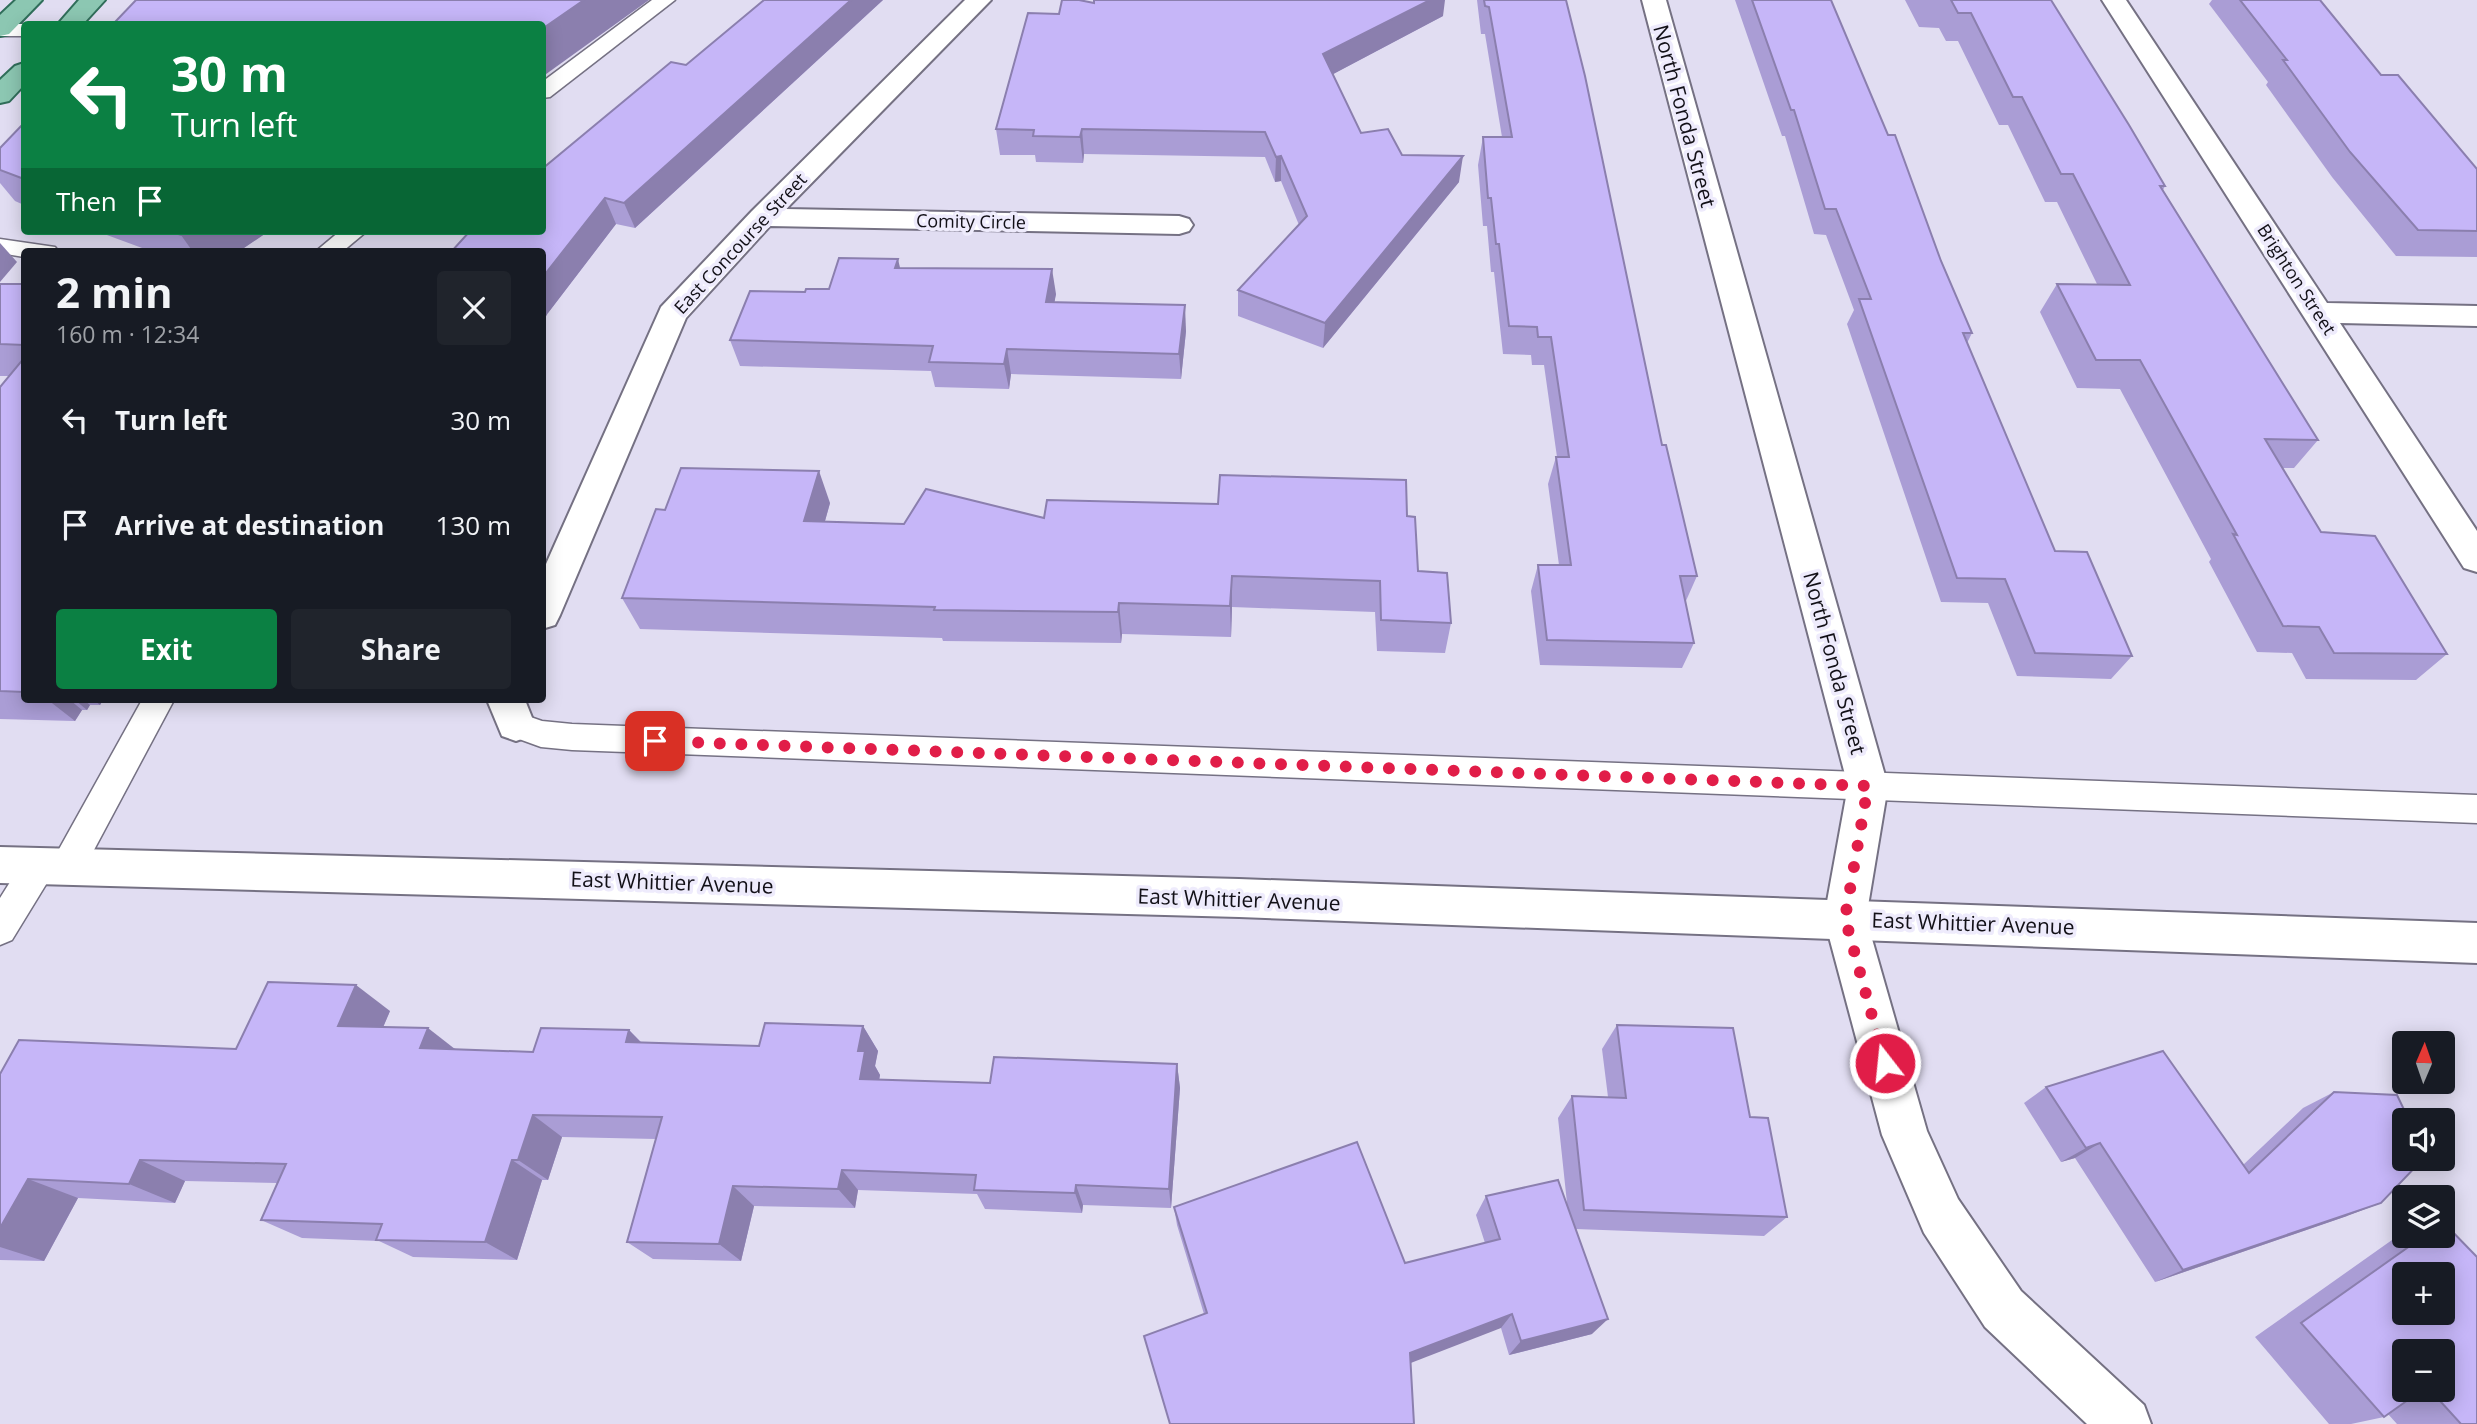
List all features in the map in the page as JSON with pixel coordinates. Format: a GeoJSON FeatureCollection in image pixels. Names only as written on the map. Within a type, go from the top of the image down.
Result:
{"type":"FeatureCollection","features":[{"type":"Feature","properties":{"kind":"main road"},"geometry":{"type":"LineString","coordinates":[[0,29],[30,0]]}},
{"type":"Feature","properties":{"kind":"main road"},"geometry":{"type":"LineString","coordinates":[[73,21],[93,0]]}},
{"type":"Feature","properties":{"kind":"main road"},"geometry":{"type":"LineString","coordinates":[[0,95],[21,74]]}},
{"type":"Feature","properties":{"kind":"street","name":"East Concourse Street"},"geometry":{"type":"LineString","coordinates":[[546,606],[671,314],[762,217],[979,0]]}},
{"type":"Feature","properties":{"kind":"street","name":"North Fonda Street"},"geometry":{"type":"LineString","coordinates":[[1654,0],[1868,786],[1845,918],[1905,1135],[1941,1216],[2003,1310],[2125,1424]]}},
{"type":"Feature","properties":{"kind":"street","name":"Brighton Street"},"geometry":{"type":"LineString","coordinates":[[2114,0],[2320,313],[2477,559]]}},
{"type":"Feature","properties":{"kind":"street","name":"Comity Circle"},"geometry":{"type":"LineString","coordinates":[[762,217],[1179,225]]}},
{"type":"Feature","properties":{"kind":"street"},"geometry":{"type":"LineString","coordinates":[[2320,313],[2477,316]]}},
{"type":"Feature","properties":{"kind":"street","name":"East Whittier Avenue"},"geometry":{"type":"LineString","coordinates":[[35,866],[491,876],[1845,918],[2477,943]]}},
{"type":"Feature","properties":{"kind":"lane"},"geometry":{"type":"LineString","coordinates":[[546,89],[665,0]]}},
{"type":"Feature","properties":{"kind":"lane"},"geometry":{"type":"LineString","coordinates":[[0,29],[21,30]]}},
{"type":"Feature","properties":{"kind":"lane"},"geometry":{"type":"LineString","coordinates":[[332,248],[350,235]]}},
{"type":"Feature","properties":{"kind":"lane"},"geometry":{"type":"LineString","coordinates":[[0,246],[21,249]]}},
{"type":"Feature","properties":{"kind":"lane"},"geometry":{"type":"LineString","coordinates":[[0,929],[35,866],[156,703]]}},
{"type":"Feature","properties":{"kind":"lane"},"geometry":{"type":"LineString","coordinates":[[511,712],[541,734],[572,737],[2477,809]]}},
{"type":"Feature","properties":{"kind":"building"},"geometry":{"type":"Polygon","coordinates":[[[136,0],[584,0],[546,26],[546,21],[116,21],[136,0]]]}},
{"type":"Feature","properties":{"kind":"building"},"geometry":{"type":"Polygon","coordinates":[[[764,0],[851,0],[624,203],[605,198],[546,273],[546,248],[455,248],[466,235],[546,235],[546,166],[671,62],[686,65],[764,0]]]}},
{"type":"Feature","properties":{"kind":"building"},"geometry":{"type":"Polygon","coordinates":[[[1062,0],[1094,3],[1094,0],[1430,0],[1323,54],[1361,133],[1388,129],[1402,155],[1463,156],[1325,323],[1238,290],[1307,216],[1281,156],[1276,157],[1265,132],[1082,129],[1080,137],[1033,136],[1034,130],[996,129],[1028,13],[1059,14],[1062,0]]]}},
{"type":"Feature","properties":{"kind":"building"},"geometry":{"type":"Polygon","coordinates":[[[1484,0],[1566,0],[1585,76],[1662,445],[1666,445],[1697,576],[1680,576],[1694,643],[1547,640],[1538,565],[1571,565],[1556,457],[1569,457],[1551,337],[1538,337],[1537,327],[1509,326],[1499,244],[1496,244],[1491,198],[1488,198],[1483,137],[1512,137],[1489,7],[1485,6],[1484,0]]]}},
{"type":"Feature","properties":{"kind":"building"},"geometry":{"type":"Polygon","coordinates":[[[1752,0],[1831,0],[1888,135],[1895,135],[1941,261],[1972,333],[1963,333],[2055,551],[2087,552],[2132,656],[2035,653],[2005,579],[1957,578],[1859,299],[1871,299],[1836,209],[1825,209],[1794,110],[1791,110],[1752,0]]]}},
{"type":"Feature","properties":{"kind":"building"},"geometry":{"type":"Polygon","coordinates":[[[1951,0],[2051,0],[2165,186],[2160,186],[2318,440],[2265,439],[2321,532],[2375,536],[2447,654],[2334,653],[2319,627],[2283,626],[2233,534],[2237,535],[2140,360],[2096,360],[2057,284],[2130,285],[2073,174],[2061,174],[2022,97],[2013,97],[1971,13],[1958,13],[1951,0]]]}},
{"type":"Feature","properties":{"kind":"building"},"geometry":{"type":"Polygon","coordinates":[[[2240,0],[2320,0],[2381,75],[2398,75],[2477,169],[2477,231],[2418,230],[2350,152],[2283,60],[2287,60],[2240,0]]]}},
{"type":"Feature","properties":{"kind":"building"},"geometry":{"type":"Polygon","coordinates":[[[21,126],[21,178],[0,170],[0,148],[21,126]]]}},
{"type":"Feature","properties":{"kind":"building"},"geometry":{"type":"Polygon","coordinates":[[[839,258],[898,259],[895,268],[1052,269],[1046,302],[1185,305],[1179,354],[1007,349],[1004,364],[929,362],[933,346],[730,340],[750,291],[805,292],[806,289],[829,289],[839,258]]]}},
{"type":"Feature","properties":{"kind":"building"},"geometry":{"type":"Polygon","coordinates":[[[0,284],[21,284],[21,345],[0,344],[0,284]]]}},
{"type":"Feature","properties":{"kind":"building"},"geometry":{"type":"Polygon","coordinates":[[[21,362],[21,692],[0,691],[0,387],[21,362]]]}},
{"type":"Feature","properties":{"kind":"building"},"geometry":{"type":"Polygon","coordinates":[[[681,468],[819,471],[804,521],[904,524],[926,489],[1044,518],[1047,500],[1218,504],[1220,475],[1406,480],[1407,516],[1415,517],[1418,571],[1447,573],[1451,623],[1381,620],[1380,581],[1232,576],[1230,606],[1119,603],[1118,612],[934,610],[935,607],[622,598],[656,509],[665,510],[681,468]]]}},
{"type":"Feature","properties":{"kind":"building"},"geometry":{"type":"Polygon","coordinates":[[[268,982],[356,985],[338,1026],[428,1028],[420,1048],[533,1052],[541,1028],[629,1030],[626,1042],[759,1046],[765,1023],[863,1026],[858,1051],[865,1051],[860,1079],[990,1083],[994,1057],[1177,1064],[1169,1189],[1076,1185],[1075,1193],[974,1190],[976,1175],[842,1170],[838,1189],[733,1186],[719,1244],[627,1242],[662,1117],[533,1115],[518,1160],[512,1160],[485,1242],[376,1240],[382,1224],[261,1220],[286,1164],[140,1160],[129,1184],[28,1179],[0,1228],[0,1074],[19,1040],[236,1049],[268,982]]]}},
{"type":"Feature","properties":{"kind":"building"},"geometry":{"type":"Polygon","coordinates":[[[1617,1025],[1733,1028],[1750,1117],[1768,1118],[1787,1217],[1584,1210],[1572,1096],[1626,1098],[1617,1025]]]}},
{"type":"Feature","properties":{"kind":"building"},"geometry":{"type":"Polygon","coordinates":[[[2163,1051],[2249,1173],[2334,1092],[2397,1095],[2403,1108],[2392,1108],[2392,1171],[2412,1171],[2398,1185],[2392,1185],[2392,1191],[2381,1203],[2183,1270],[2100,1143],[2086,1148],[2046,1087],[2163,1051]]]}},
{"type":"Feature","properties":{"kind":"building"},"geometry":{"type":"Polygon","coordinates":[[[1357,1142],[1405,1263],[1500,1239],[1486,1196],[1558,1180],[1608,1319],[1521,1341],[1512,1314],[1410,1353],[1414,1424],[1170,1424],[1144,1336],[1207,1313],[1174,1207],[1357,1142]]]}},
{"type":"Feature","properties":{"kind":"building"},"geometry":{"type":"Polygon","coordinates":[[[2455,1234],[2477,1257],[2477,1424],[2461,1424],[2441,1402],[2455,1402],[2455,1339],[2392,1339],[2392,1402],[2405,1402],[2384,1417],[2301,1323],[2407,1248],[2455,1248],[2455,1234]]]}},
{"type":"Feature","properties":{"kind":"route"},"geometry":{"type":"LineString","coordinates":[[655,741],[1868,786],[1845,918],[1885,1063]]}}]}
